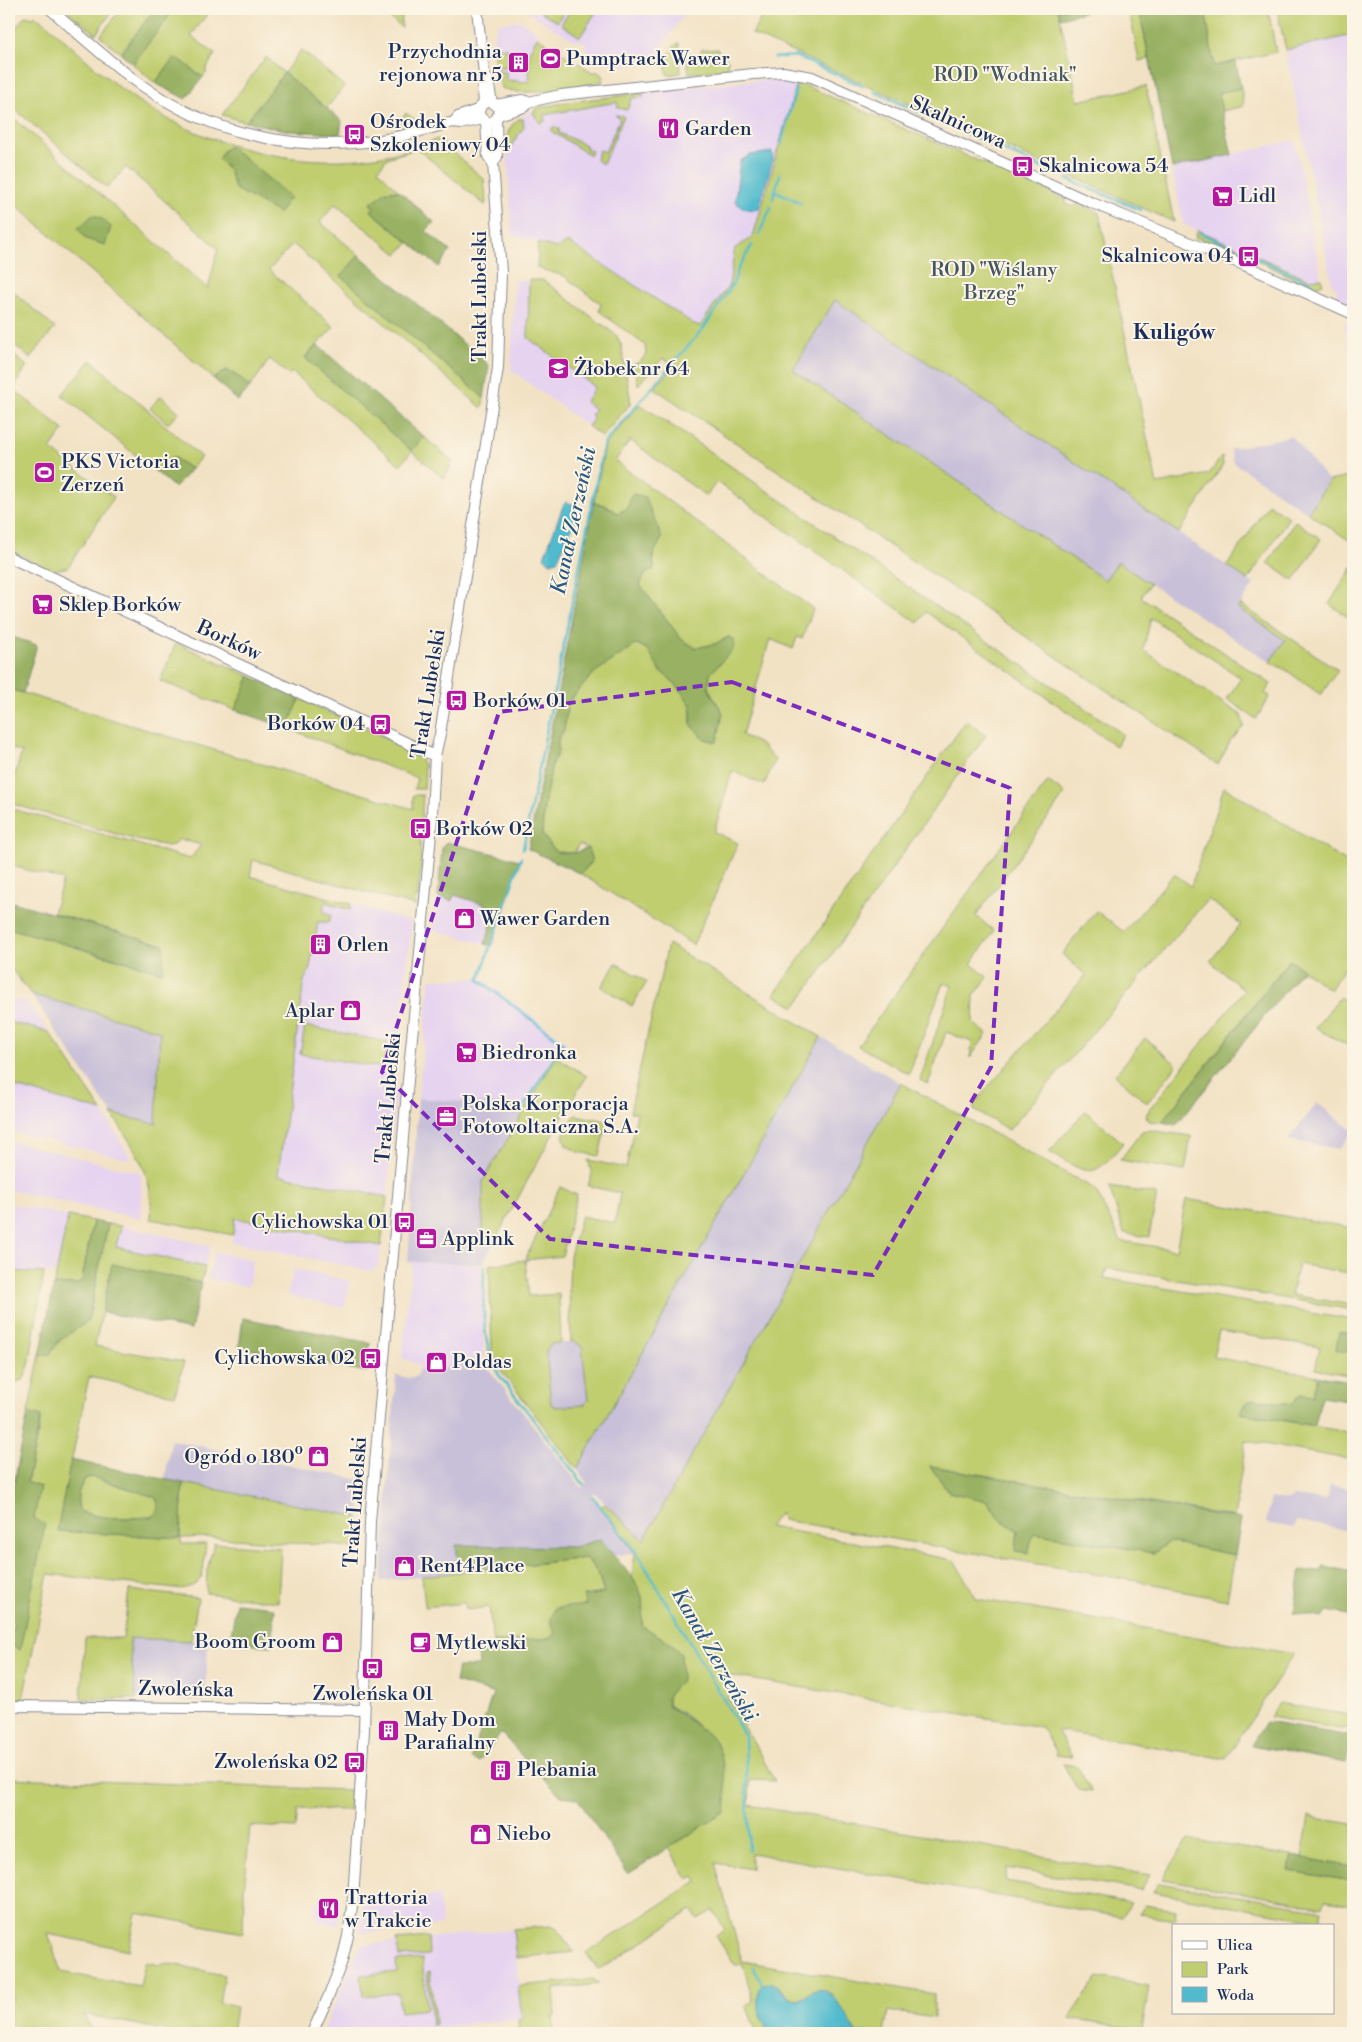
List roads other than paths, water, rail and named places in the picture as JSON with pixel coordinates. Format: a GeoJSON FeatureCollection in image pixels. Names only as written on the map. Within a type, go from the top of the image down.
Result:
{"type":"FeatureCollection","features":[{"type":"Feature","properties":{"kind":"street","name":"Skalnicowa"},"geometry":{"type":"LineString","coordinates":[[50,9],[119,67],[151,91],[193,114],[236,131],[285,142],[348,144],[400,136],[454,122],[458,117],[489,112],[522,100],[528,102],[561,95],[753,74],[784,72],[812,77],[1092,203],[1167,235],[1238,262],[1353,314]]}},
{"type":"Feature","properties":{"kind":"street","name":"Trakt Lubelski"},"geometry":{"type":"LineString","coordinates":[[312,2033],[330,1993],[348,1936],[353,1899],[364,1730],[370,1522],[431,834],[435,756],[498,368],[501,324],[501,272],[493,163],[488,156],[488,80],[484,74],[477,9]]}},
{"type":"Feature","properties":{"kind":"street","name":"Borków"},"geometry":{"type":"LineString","coordinates":[[9,558],[435,756]]}},
{"type":"Feature","properties":{"kind":"street","name":"Zwoleńska"},"geometry":{"type":"LineString","coordinates":[[9,1706],[364,1710]]}},
{"type":"Feature","properties":{"kind":"water"},"geometry":{"type":"Polygon","coordinates":[[[772,152],[773,158],[759,208],[752,210],[742,207],[735,201],[740,161],[750,155],[772,152]]]}},
{"type":"Feature","properties":{"kind":"water"},"geometry":{"type":"Polygon","coordinates":[[[566,502],[575,505],[579,513],[557,561],[550,563],[544,557],[566,502]]]}},
{"type":"Feature","properties":{"kind":"water"},"geometry":{"type":"Polygon","coordinates":[[[772,1983],[790,1998],[797,2000],[813,1991],[827,1992],[839,2004],[856,2033],[769,2033],[760,2015],[758,1997],[762,1984],[772,1983]]]}},
{"type":"Feature","properties":{"kind":"waterway","name":"Kanał Zerzeński"},"geometry":{"type":"LineString","coordinates":[[774,58],[795,56],[863,86]]}},
{"type":"Feature","properties":{"kind":"waterway","name":"Kanał Zerzeński"},"geometry":{"type":"LineString","coordinates":[[781,144],[796,89]]}},
{"type":"Feature","properties":{"kind":"waterway","name":"Kanał Zerzeński"},"geometry":{"type":"LineString","coordinates":[[875,92],[1054,173]]}},
{"type":"Feature","properties":{"kind":"waterway","name":"Kanał Zerzeński"},"geometry":{"type":"LineString","coordinates":[[773,199],[780,174]]}},
{"type":"Feature","properties":{"kind":"waterway","name":"Kanał Zerzeński"},"geometry":{"type":"LineString","coordinates":[[1067,179],[1141,210]]}},
{"type":"Feature","properties":{"kind":"waterway","name":"Kanał Zerzeński"},"geometry":{"type":"LineString","coordinates":[[776,191],[801,203]]}},
{"type":"Feature","properties":{"kind":"waterway","name":"Kanał Zerzeński"},"geometry":{"type":"LineString","coordinates":[[759,234],[771,207]]}},
{"type":"Feature","properties":{"kind":"waterway","name":"Kanał Zerzeński"},"geometry":{"type":"LineString","coordinates":[[1200,233],[1314,284]]}},
{"type":"Feature","properties":{"kind":"waterway","name":"Kanał Zerzeński"},"geometry":{"type":"LineString","coordinates":[[523,849],[604,443],[703,329],[733,284],[738,269],[752,245]]}},
{"type":"Feature","properties":{"kind":"waterway","name":"Kanał Zerzeński"},"geometry":{"type":"LineString","coordinates":[[521,858],[479,980],[563,1043],[524,1106]]}},
{"type":"Feature","properties":{"kind":"waterway","name":"Kanał Zerzeński"},"geometry":{"type":"LineString","coordinates":[[484,1266],[484,1322],[493,1362],[499,1375],[584,1485]]}},
{"type":"Feature","properties":{"kind":"waterway","name":"Kanał Zerzeński"},"geometry":{"type":"LineString","coordinates":[[592,1496],[636,1551],[745,1736],[749,1850]]}},
{"type":"Feature","properties":{"kind":"waterway","name":"Kanał Zerzeński"},"geometry":{"type":"LineString","coordinates":[[754,1967],[762,1984]]}},
{"type":"Feature","properties":{"kind":"place","name":"Pumptrack Wawer"},"geometry":{"type":"Point","coordinates":[550,59]}},
{"type":"Feature","properties":{"kind":"place","name":"Przychodnia rejonowa nr 5"},"geometry":{"type":"Point","coordinates":[518,63]}},
{"type":"Feature","properties":{"kind":"place","name":"Garden"},"geometry":{"type":"Point","coordinates":[669,129]}},
{"type":"Feature","properties":{"kind":"place","name":"Ośrodek Szkoleniowy 04"},"geometry":{"type":"Point","coordinates":[354,134]}},
{"type":"Feature","properties":{"kind":"place","name":"Skalnicowa 54"},"geometry":{"type":"Point","coordinates":[1023,166]}},
{"type":"Feature","properties":{"kind":"place","name":"Lidl"},"geometry":{"type":"Point","coordinates":[1223,196]}},
{"type":"Feature","properties":{"kind":"place","name":"Skalnicowa 04"},"geometry":{"type":"Point","coordinates":[1249,256]}},
{"type":"Feature","properties":{"kind":"place","name":"Żłobek nr 64"},"geometry":{"type":"Point","coordinates":[558,369]}},
{"type":"Feature","properties":{"kind":"place","name":"PKS Victoria Zerzeń"},"geometry":{"type":"Point","coordinates":[45,473]}},
{"type":"Feature","properties":{"kind":"place","name":"Sklep Borków"},"geometry":{"type":"Point","coordinates":[43,605]}},
{"type":"Feature","properties":{"kind":"place","name":"Borków 01"},"geometry":{"type":"Point","coordinates":[457,701]}},
{"type":"Feature","properties":{"kind":"place","name":"Borków 04"},"geometry":{"type":"Point","coordinates":[381,724]}},
{"type":"Feature","properties":{"kind":"place","name":"Borków 02"},"geometry":{"type":"Point","coordinates":[420,829]}},
{"type":"Feature","properties":{"kind":"place","name":"Wawer Garden"},"geometry":{"type":"Point","coordinates":[464,919]}},
{"type":"Feature","properties":{"kind":"place","name":"Orlen"},"geometry":{"type":"Point","coordinates":[321,945]}},
{"type":"Feature","properties":{"kind":"place","name":"Aplar"},"geometry":{"type":"Point","coordinates":[351,1011]}},
{"type":"Feature","properties":{"kind":"place","name":"Biedronka"},"geometry":{"type":"Point","coordinates":[466,1053]}},
{"type":"Feature","properties":{"kind":"place","name":"Polska Korporacja Fotowoltaiczna S.A."},"geometry":{"type":"Point","coordinates":[446,1116]}},
{"type":"Feature","properties":{"kind":"place","name":"Cylichowska 01"},"geometry":{"type":"Point","coordinates":[405,1222]}},
{"type":"Feature","properties":{"kind":"place","name":"Applink"},"geometry":{"type":"Point","coordinates":[426,1239]}},
{"type":"Feature","properties":{"kind":"place","name":"Cylichowska 02"},"geometry":{"type":"Point","coordinates":[371,1358]}},
{"type":"Feature","properties":{"kind":"place","name":"Poldas"},"geometry":{"type":"Point","coordinates":[436,1362]}},
{"type":"Feature","properties":{"kind":"place","name":"Ogród o 180⁰"},"geometry":{"type":"Point","coordinates":[319,1457]}},
{"type":"Feature","properties":{"kind":"place","name":"Rent4Place"},"geometry":{"type":"Point","coordinates":[404,1566]}},
{"type":"Feature","properties":{"kind":"place","name":"Boom Groom"},"geometry":{"type":"Point","coordinates":[332,1642]}},
{"type":"Feature","properties":{"kind":"place","name":"Mytlewski"},"geometry":{"type":"Point","coordinates":[420,1643]}},
{"type":"Feature","properties":{"kind":"place","name":"Zwoleńska 01"},"geometry":{"type":"Point","coordinates":[373,1668]}},
{"type":"Feature","properties":{"kind":"place","name":"Mały Dom Parafialny"},"geometry":{"type":"Point","coordinates":[388,1731]}},
{"type":"Feature","properties":{"kind":"place","name":"Zwoleńska 02"},"geometry":{"type":"Point","coordinates":[354,1762]}},
{"type":"Feature","properties":{"kind":"place","name":"Plebania"},"geometry":{"type":"Point","coordinates":[501,1770]}},
{"type":"Feature","properties":{"kind":"place","name":"Niebo"},"geometry":{"type":"Point","coordinates":[481,1834]}},
{"type":"Feature","properties":{"kind":"place","name":"Trattoria w Trakcie"},"geometry":{"type":"Point","coordinates":[329,1909]}},
{"type":"Feature","properties":{"kind":"district","name":"Kuligów"},"geometry":{"type":"Point","coordinates":[1174,333]}},
{"type":"Feature","properties":{"kind":"park label","name":"ROD \"Wodniak\""},"geometry":{"type":"Point","coordinates":[1005,75]}},
{"type":"Feature","properties":{"kind":"park label","name":"ROD \"Wiślany Brzeg\""},"geometry":{"type":"Point","coordinates":[994,282]}}]}
